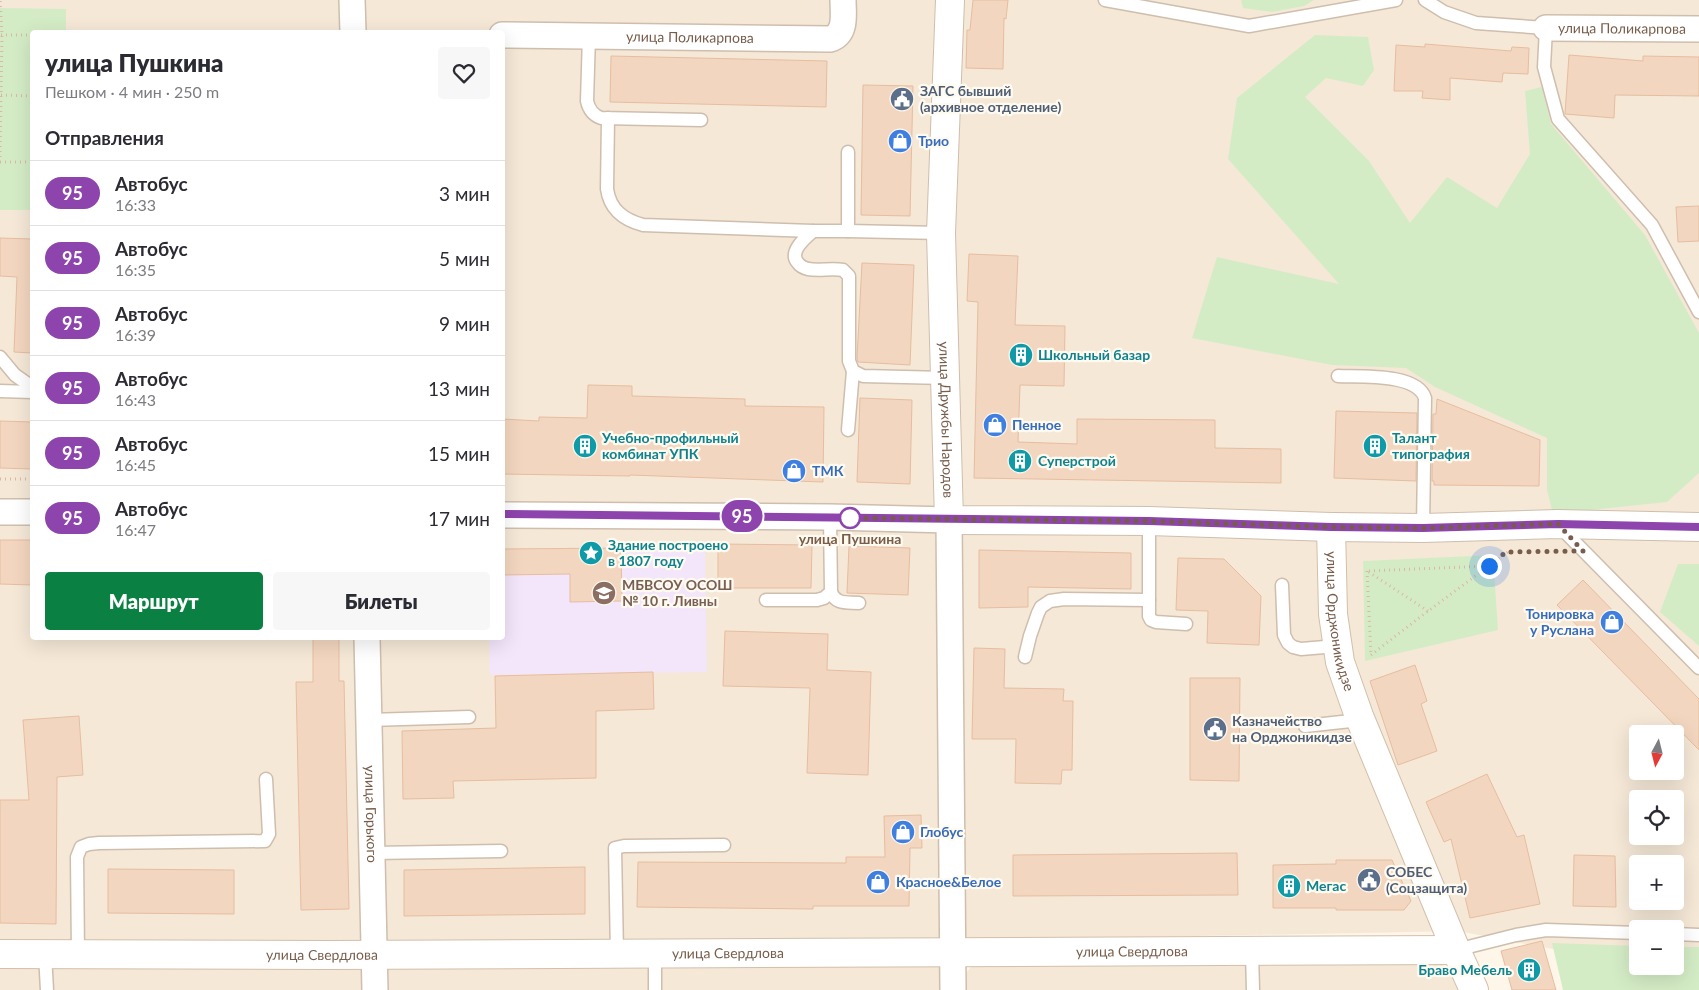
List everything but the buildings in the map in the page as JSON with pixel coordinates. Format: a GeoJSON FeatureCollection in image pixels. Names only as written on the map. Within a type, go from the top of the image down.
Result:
{"type":"FeatureCollection","features":[{"type":"Feature","properties":{"kind":"main road","name":"улица Дружбы Народов"},"geometry":{"type":"LineString","coordinates":[[949,520],[941,233],[950,0]]}},
{"type":"Feature","properties":{"kind":"main road"},"geometry":{"type":"LineString","coordinates":[[949,520],[1149,521],[1423,528],[1558,524],[1699,527]]}},
{"type":"Feature","properties":{"kind":"main road","name":"улица Орджоникидзе"},"geometry":{"type":"LineString","coordinates":[[1331,527],[1333,614],[1337,646],[1346,679],[1360,720],[1474,990]]}},
{"type":"Feature","properties":{"kind":"main road","name":"улица Свердлова"},"geometry":{"type":"LineString","coordinates":[[0,954],[655,954],[1456,950]]}},
{"type":"Feature","properties":{"kind":"street"},"geometry":{"type":"LineString","coordinates":[[352,0],[353,30]]}},
{"type":"Feature","properties":{"kind":"street","name":"улица Поликарпова"},"geometry":{"type":"LineString","coordinates":[[505,35],[830,39],[837,37],[843,26],[843,0]]}},
{"type":"Feature","properties":{"kind":"street","name":"улица Поликарпова"},"geometry":{"type":"LineString","coordinates":[[1546,28],[1699,29]]}},
{"type":"Feature","properties":{"kind":"street"},"geometry":{"type":"LineString","coordinates":[[0,512],[30,512]]}},
{"type":"Feature","properties":{"kind":"street"},"geometry":{"type":"LineString","coordinates":[[505,514],[949,520]]}},
{"type":"Feature","properties":{"kind":"street","name":"улица Дружбы Народов"},"geometry":{"type":"LineString","coordinates":[[949,520],[953,953]]}},
{"type":"Feature","properties":{"kind":"street","name":"улица Горького"},"geometry":{"type":"LineString","coordinates":[[367,640],[375,990]]}},
{"type":"Feature","properties":{"kind":"street"},"geometry":{"type":"LineString","coordinates":[[953,953],[953,990]]}},
{"type":"Feature","properties":{"kind":"lane"},"geometry":{"type":"LineString","coordinates":[[1105,0],[1249,26],[1396,0]]}},
{"type":"Feature","properties":{"kind":"lane"},"geometry":{"type":"LineString","coordinates":[[1425,0],[1444,12],[1476,23],[1546,28],[1544,67],[1558,119],[1652,225],[1699,312]]}},
{"type":"Feature","properties":{"kind":"lane"},"geometry":{"type":"LineString","coordinates":[[589,36],[588,107],[595,116],[602,118],[701,120]]}},
{"type":"Feature","properties":{"kind":"lane"},"geometry":{"type":"LineString","coordinates":[[608,118],[609,200],[616,210],[627,219],[643,225],[941,233]]}},
{"type":"Feature","properties":{"kind":"lane"},"geometry":{"type":"LineString","coordinates":[[848,152],[848,230]]}},
{"type":"Feature","properties":{"kind":"lane"},"geometry":{"type":"LineString","coordinates":[[813,231],[797,249],[796,260],[802,267],[808,269],[843,270],[848,276],[849,361],[853,371],[848,430]]}},
{"type":"Feature","properties":{"kind":"lane"},"geometry":{"type":"LineString","coordinates":[[0,357],[15,375],[30,386]]}},
{"type":"Feature","properties":{"kind":"lane"},"geometry":{"type":"LineString","coordinates":[[853,371],[863,376],[945,378]]}},
{"type":"Feature","properties":{"kind":"lane"},"geometry":{"type":"LineString","coordinates":[[1338,376],[1401,380],[1415,386],[1423,394],[1425,398],[1423,528]]}},
{"type":"Feature","properties":{"kind":"lane"},"geometry":{"type":"LineString","coordinates":[[0,391],[30,392]]}},
{"type":"Feature","properties":{"kind":"lane"},"geometry":{"type":"LineString","coordinates":[[830,517],[831,592],[839,602],[860,603]]}},
{"type":"Feature","properties":{"kind":"lane"},"geometry":{"type":"LineString","coordinates":[[1149,521],[1149,616],[1152,620],[1162,623],[1186,624]]}},
{"type":"Feature","properties":{"kind":"lane"},"geometry":{"type":"LineString","coordinates":[[1558,524],[1699,668]]}},
{"type":"Feature","properties":{"kind":"lane"},"geometry":{"type":"LineString","coordinates":[[1282,585],[1284,635],[1288,643],[1301,649],[1337,646]]}},
{"type":"Feature","properties":{"kind":"lane"},"geometry":{"type":"LineString","coordinates":[[766,600],[816,600],[824,598],[831,592]]}},
{"type":"Feature","properties":{"kind":"lane"},"geometry":{"type":"LineString","coordinates":[[1025,657],[1038,613],[1041,607],[1050,601],[1064,599],[1149,600]]}},
{"type":"Feature","properties":{"kind":"lane"},"geometry":{"type":"LineString","coordinates":[[370,720],[469,717]]}},
{"type":"Feature","properties":{"kind":"lane"},"geometry":{"type":"LineString","coordinates":[[1305,726],[1360,720]]}},
{"type":"Feature","properties":{"kind":"lane"},"geometry":{"type":"LineString","coordinates":[[78,954],[77,857],[81,847],[99,843],[264,841],[268,838],[269,832],[266,779]]}},
{"type":"Feature","properties":{"kind":"lane"},"geometry":{"type":"LineString","coordinates":[[616,954],[615,848],[624,846],[724,846]]}},
{"type":"Feature","properties":{"kind":"lane"},"geometry":{"type":"LineString","coordinates":[[372,853],[501,851]]}},
{"type":"Feature","properties":{"kind":"lane"},"geometry":{"type":"LineString","coordinates":[[1456,950],[1516,935],[1546,930],[1629,933]]}},
{"type":"Feature","properties":{"kind":"lane"},"geometry":{"type":"LineString","coordinates":[[1684,934],[1699,935]]}},
{"type":"Feature","properties":{"kind":"lane"},"geometry":{"type":"LineString","coordinates":[[1252,952],[1254,990]]}},
{"type":"Feature","properties":{"kind":"lane"},"geometry":{"type":"LineString","coordinates":[[46,954],[47,990]]}},
{"type":"Feature","properties":{"kind":"lane"},"geometry":{"type":"LineString","coordinates":[[655,954],[655,990]]}},
{"type":"Feature","properties":{"kind":"path"},"geometry":{"type":"LineString","coordinates":[[0,0],[0,157]]}},
{"type":"Feature","properties":{"kind":"path"},"geometry":{"type":"LineString","coordinates":[[1,35],[30,35]]}},
{"type":"Feature","properties":{"kind":"path"},"geometry":{"type":"LineString","coordinates":[[0,95],[30,96]]}},
{"type":"Feature","properties":{"kind":"path"},"geometry":{"type":"LineString","coordinates":[[0,162],[30,162]]}},
{"type":"Feature","properties":{"kind":"path"},"geometry":{"type":"LineString","coordinates":[[0,479],[30,479]]}},
{"type":"Feature","properties":{"kind":"path"},"geometry":{"type":"LineString","coordinates":[[1368,571],[1371,655],[1506,552],[1516,552]]}},
{"type":"Feature","properties":{"kind":"path"},"geometry":{"type":"LineString","coordinates":[[1368,571],[1489,566]]}},
{"type":"Feature","properties":{"kind":"path"},"geometry":{"type":"LineString","coordinates":[[1368,571],[1428,611]]}},
{"type":"Feature","properties":{"kind":"shaded area"},"geometry":{"type":"Polygon","coordinates":[[[0,0],[1699,0],[1699,977],[1684,970],[1684,920],[1629,920],[1629,963],[1458,931],[940,941],[940,990],[0,990],[0,0]]]}},
{"type":"Feature","properties":{"kind":"shaded area","name":"МБВСОУ ОСОШ № 10 г. Ливны"},"geometry":{"type":"Polygon","coordinates":[[[705,546],[707,672],[490,675],[489,640],[505,640],[505,549],[705,546]]]}},
{"type":"Feature","properties":{"kind":"shaded area"},"geometry":{"type":"Polygon","coordinates":[[[977,960],[1441,963],[1457,980],[1460,990],[965,990],[965,974],[977,960]]]}},
{"type":"Feature","properties":{"kind":"green space"},"geometry":{"type":"Polygon","coordinates":[[[1241,0],[1314,0],[1304,6],[1272,12],[1243,8],[1241,0]]]}},
{"type":"Feature","properties":{"kind":"green space"},"geometry":{"type":"Polygon","coordinates":[[[0,8],[66,9],[66,30],[30,30],[30,210],[0,210],[0,8]]]}},
{"type":"Feature","properties":{"kind":"green space"},"geometry":{"type":"Polygon","coordinates":[[[1315,35],[1368,37],[1374,70],[1363,86],[1326,78],[1305,97],[1369,161],[1410,223],[1447,177],[1497,208],[1530,154],[1525,91],[1542,87],[1551,124],[1645,235],[1699,333],[1699,473],[1667,502],[1553,514],[1547,490],[1547,438],[1435,387],[1406,368],[1332,365],[1192,338],[1217,257],[1339,284],[1228,159],[1237,98],[1315,35]]]}},
{"type":"Feature","properties":{"kind":"green space"},"geometry":{"type":"Polygon","coordinates":[[[1493,555],[1498,630],[1365,661],[1363,561],[1493,555]]]}},
{"type":"Feature","properties":{"kind":"green space"},"geometry":{"type":"Polygon","coordinates":[[[1678,564],[1699,564],[1699,646],[1660,612],[1678,564]]]}},
{"type":"Feature","properties":{"kind":"green space"},"geometry":{"type":"Polygon","coordinates":[[[1552,943],[1629,946],[1629,975],[1684,975],[1684,947],[1699,947],[1699,990],[1563,990],[1552,943]]]}},
{"type":"Feature","properties":{"kind":"bus line","name":"95"},"geometry":{"type":"LineString","coordinates":[[505,514],[1149,521],[1423,528],[1558,524],[1699,527]]}},
{"type":"Feature","properties":{"kind":"place","name":"ЗАГС бывший (архивное отделение)"},"geometry":{"type":"Point","coordinates":[902,99]}},
{"type":"Feature","properties":{"kind":"place","name":"Трио"},"geometry":{"type":"Point","coordinates":[900,141]}},
{"type":"Feature","properties":{"kind":"place","name":"Школьный базар"},"geometry":{"type":"Point","coordinates":[1021,355]}},
{"type":"Feature","properties":{"kind":"place","name":"Пенное"},"geometry":{"type":"Point","coordinates":[995,425]}},
{"type":"Feature","properties":{"kind":"place","name":"Учебно-профильный комбинат УПК"},"geometry":{"type":"Point","coordinates":[585,446]}},
{"type":"Feature","properties":{"kind":"place","name":"Талант типография"},"geometry":{"type":"Point","coordinates":[1375,446]}},
{"type":"Feature","properties":{"kind":"place","name":"Суперстрой"},"geometry":{"type":"Point","coordinates":[1020,461]}},
{"type":"Feature","properties":{"kind":"place","name":"ТМК"},"geometry":{"type":"Point","coordinates":[794,471]}},
{"type":"Feature","properties":{"kind":"place","name":"улица Пушкина"},"geometry":{"type":"Point","coordinates":[850,518]}},
{"type":"Feature","properties":{"kind":"place","name":"Здание построено в 1807 году"},"geometry":{"type":"Point","coordinates":[591,553]}},
{"type":"Feature","properties":{"kind":"place","name":"МБВСОУ ОСОШ № 10 г. Ливны"},"geometry":{"type":"Point","coordinates":[604,593]}},
{"type":"Feature","properties":{"kind":"place","name":"Тонировка у Руслана"},"geometry":{"type":"Point","coordinates":[1612,622]}},
{"type":"Feature","properties":{"kind":"place","name":"Казначейство на Орджоникидзе"},"geometry":{"type":"Point","coordinates":[1215,729]}},
{"type":"Feature","properties":{"kind":"place","name":"Глобус"},"geometry":{"type":"Point","coordinates":[903,832]}},
{"type":"Feature","properties":{"kind":"place","name":"СОБЕС (Соцзащита)"},"geometry":{"type":"Point","coordinates":[1369,880]}},
{"type":"Feature","properties":{"kind":"place","name":"Красное&Белое"},"geometry":{"type":"Point","coordinates":[878,882]}},
{"type":"Feature","properties":{"kind":"place","name":"Мегас"},"geometry":{"type":"Point","coordinates":[1289,886]}},
{"type":"Feature","properties":{"kind":"place","name":"Браво Мебель"},"geometry":{"type":"Point","coordinates":[1529,970]}},
{"type":"Feature","properties":{"kind":"route"},"geometry":{"type":"LineString","coordinates":[[850,518],[1149,521],[1423,528],[1558,524],[1583,551],[1506,552],[1489,566]]}}]}
